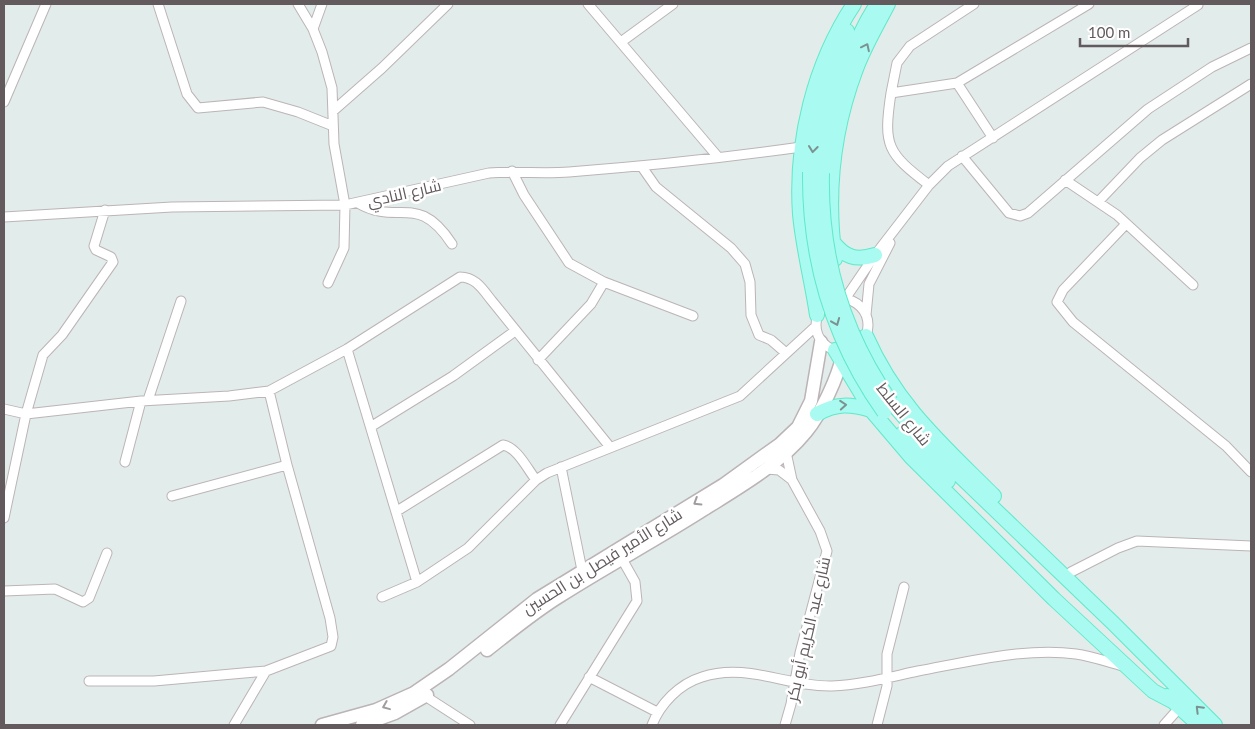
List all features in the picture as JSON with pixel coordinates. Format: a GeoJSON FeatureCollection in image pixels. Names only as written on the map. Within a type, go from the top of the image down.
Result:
{"type":"FeatureCollection","features":[{"type":"Feature","properties":{"kind":"main road"},"geometry":{"type":"LineString","coordinates":[[816,321],[800,214],[801,148],[817,83],[828,51],[854,4]]}},
{"type":"Feature","properties":{"kind":"main road","name":"شارع السلط"},"geometry":{"type":"LineString","coordinates":[[861,4],[831,72],[818,121],[812,230],[821,276],[837,324],[862,378],[899,430],[1046,578],[1199,725]]}},
{"type":"Feature","properties":{"kind":"main road","name":"شارع السلط"},"geometry":{"type":"LineString","coordinates":[[877,4],[856,42],[840,85],[816,172],[823,229],[832,277],[854,337],[872,373],[891,402],[912,428],[1065,572]]}},
{"type":"Feature","properties":{"kind":"main road"},"geometry":{"type":"LineString","coordinates":[[844,299],[833,242],[832,173],[838,130],[856,68],[888,4]]}},
{"type":"Feature","properties":{"kind":"main road"},"geometry":{"type":"LineString","coordinates":[[833,242],[849,257],[860,258],[875,255]]}},
{"type":"Feature","properties":{"kind":"main road"},"geometry":{"type":"LineString","coordinates":[[866,336],[888,380],[917,419],[1065,572],[1128,626],[1153,663],[1215,725]]}},
{"type":"Feature","properties":{"kind":"main road"},"geometry":{"type":"LineString","coordinates":[[840,355],[871,410],[922,469],[1054,599],[1126,666],[1159,696],[1176,704]]}},
{"type":"Feature","properties":{"kind":"main road"},"geometry":{"type":"LineString","coordinates":[[817,414],[827,408],[846,404],[871,410]]}},
{"type":"Feature","properties":{"kind":"street"},"geometry":{"type":"LineString","coordinates":[[4,102],[46,4]]}},
{"type":"Feature","properties":{"kind":"street"},"geometry":{"type":"LineString","coordinates":[[158,4],[187,94],[198,108],[263,102],[298,112],[333,126]]}},
{"type":"Feature","properties":{"kind":"street"},"geometry":{"type":"LineString","coordinates":[[298,4],[313,29],[328,74],[333,110],[333,126],[345,205],[344,248],[328,283]]}},
{"type":"Feature","properties":{"kind":"street"},"geometry":{"type":"LineString","coordinates":[[313,29],[322,4]]}},
{"type":"Feature","properties":{"kind":"street"},"geometry":{"type":"LineString","coordinates":[[333,110],[376,74],[448,4]]}},
{"type":"Feature","properties":{"kind":"street"},"geometry":{"type":"LineString","coordinates":[[588,4],[718,157]]}},
{"type":"Feature","properties":{"kind":"street"},"geometry":{"type":"LineString","coordinates":[[621,42],[673,4]]}},
{"type":"Feature","properties":{"kind":"street"},"geometry":{"type":"LineString","coordinates":[[929,186],[903,166],[890,146],[887,123],[897,63],[910,46],[974,4]]}},
{"type":"Feature","properties":{"kind":"street"},"geometry":{"type":"LineString","coordinates":[[891,93],[957,83],[1089,4]]}},
{"type":"Feature","properties":{"kind":"street"},"geometry":{"type":"LineString","coordinates":[[844,299],[875,255],[929,186],[948,166],[1198,5]]}},
{"type":"Feature","properties":{"kind":"street"},"geometry":{"type":"LineString","coordinates":[[962,156],[1009,213],[1014,216],[1028,213],[1148,109],[1212,67],[1251,48]]}},
{"type":"Feature","properties":{"kind":"street"},"geometry":{"type":"LineString","coordinates":[[957,83],[993,138]]}},
{"type":"Feature","properties":{"kind":"street"},"geometry":{"type":"LineString","coordinates":[[1098,202],[1140,158],[1162,140],[1251,84]]}},
{"type":"Feature","properties":{"kind":"street","name":"شارع النادي"},"geometry":{"type":"LineString","coordinates":[[4,217],[105,210],[219,206],[345,205],[489,173],[512,171],[566,172],[642,167],[801,148]]}},
{"type":"Feature","properties":{"kind":"street"},"geometry":{"type":"LineString","coordinates":[[642,167],[650,181],[663,194],[739,256],[748,273],[751,315],[759,335],[771,340],[786,353]]}},
{"type":"Feature","properties":{"kind":"street"},"geometry":{"type":"LineString","coordinates":[[512,171],[524,195],[569,263],[604,282],[692,316]]}},
{"type":"Feature","properties":{"kind":"street"},"geometry":{"type":"LineString","coordinates":[[1065,180],[1126,224],[1192,285]]}},
{"type":"Feature","properties":{"kind":"street"},"geometry":{"type":"LineString","coordinates":[[358,203],[374,211],[426,215],[452,244]]}},
{"type":"Feature","properties":{"kind":"street"},"geometry":{"type":"LineString","coordinates":[[4,518],[26,414],[43,355],[62,335],[113,262],[111,257],[98,251],[94,246],[105,210]]}},
{"type":"Feature","properties":{"kind":"street"},"geometry":{"type":"LineString","coordinates":[[1126,224],[1060,294],[1057,302],[1073,322],[1226,446],[1251,472]]}},
{"type":"Feature","properties":{"kind":"street"},"geometry":{"type":"LineString","coordinates":[[816,321],[821,342],[840,355],[855,348],[866,336],[868,326],[866,315],[867,294],[871,278],[899,225]]}},
{"type":"Feature","properties":{"kind":"street"},"geometry":{"type":"LineString","coordinates":[[4,409],[26,414],[144,401],[229,396],[269,391],[347,349],[460,277],[471,279],[477,283],[610,448]]}},
{"type":"Feature","properties":{"kind":"street"},"geometry":{"type":"LineString","coordinates":[[538,360],[591,304],[604,282]]}},
{"type":"Feature","properties":{"kind":"street"},"geometry":{"type":"LineString","coordinates":[[382,597],[417,582],[474,542],[536,480],[561,468],[740,396],[786,353],[816,321],[829,302],[844,299],[860,306],[866,315]]}},
{"type":"Feature","properties":{"kind":"street"},"geometry":{"type":"LineString","coordinates":[[125,462],[144,401],[182,301]]}},
{"type":"Feature","properties":{"kind":"street"},"geometry":{"type":"LineString","coordinates":[[372,426],[453,376],[515,331]]}},
{"type":"Feature","properties":{"kind":"street","name":"شارع الأمير فيصل بن الحسين"},"geometry":{"type":"LineString","coordinates":[[368,724],[425,696],[583,576],[723,485],[789,437],[798,427],[811,401],[821,342]]}},
{"type":"Feature","properties":{"kind":"street"},"geometry":{"type":"LineString","coordinates":[[347,349],[372,426],[417,582]]}},
{"type":"Feature","properties":{"kind":"street","name":"شارع الأمير فيصل بن الحسين"},"geometry":{"type":"LineString","coordinates":[[322,725],[376,710],[414,694],[456,664],[537,599],[622,559],[765,469],[786,452],[806,431],[817,414],[840,355]]}},
{"type":"Feature","properties":{"kind":"street"},"geometry":{"type":"LineString","coordinates":[[89,681],[154,681],[266,671],[329,648],[333,637],[328,611],[287,465],[269,391]]}},
{"type":"Feature","properties":{"kind":"street"},"geometry":{"type":"LineString","coordinates":[[397,511],[503,445],[509,446],[514,451],[536,480]]}},
{"type":"Feature","properties":{"kind":"street","name":"شارع عبد الكريم أبو بكر"},"geometry":{"type":"LineString","coordinates":[[785,725],[796,682],[800,653],[827,551],[820,531],[792,480],[786,452]]}},
{"type":"Feature","properties":{"kind":"street"},"geometry":{"type":"LineString","coordinates":[[172,496],[287,465]]}},
{"type":"Feature","properties":{"kind":"street"},"geometry":{"type":"LineString","coordinates":[[561,468],[583,576]]}},
{"type":"Feature","properties":{"kind":"street"},"geometry":{"type":"LineString","coordinates":[[765,469],[779,470],[792,480]]}},
{"type":"Feature","properties":{"kind":"street"},"geometry":{"type":"LineString","coordinates":[[1065,572],[1137,541],[1251,546],[1251,550]]}},
{"type":"Feature","properties":{"kind":"street"},"geometry":{"type":"LineString","coordinates":[[4,591],[55,589],[77,600],[86,601],[108,553]]}},
{"type":"Feature","properties":{"kind":"street"},"geometry":{"type":"LineString","coordinates":[[560,725],[635,606],[638,597],[633,577],[622,559]]}},
{"type":"Feature","properties":{"kind":"street"},"geometry":{"type":"LineString","coordinates":[[877,725],[886,691],[887,654],[904,587]]}},
{"type":"Feature","properties":{"kind":"street"},"geometry":{"type":"LineString","coordinates":[[652,725],[657,712],[674,694],[691,682],[717,673],[762,674],[796,682],[841,686],[970,661],[1032,654],[1075,654],[1126,666]]}},
{"type":"Feature","properties":{"kind":"street"},"geometry":{"type":"LineString","coordinates":[[234,725],[266,671]]}},
{"type":"Feature","properties":{"kind":"street"},"geometry":{"type":"LineString","coordinates":[[589,677],[657,712]]}},
{"type":"Feature","properties":{"kind":"street"},"geometry":{"type":"LineString","coordinates":[[425,696],[470,725]]}},
{"type":"Feature","properties":{"kind":"street"},"geometry":{"type":"LineString","coordinates":[[1164,725],[1176,704]]}}]}
